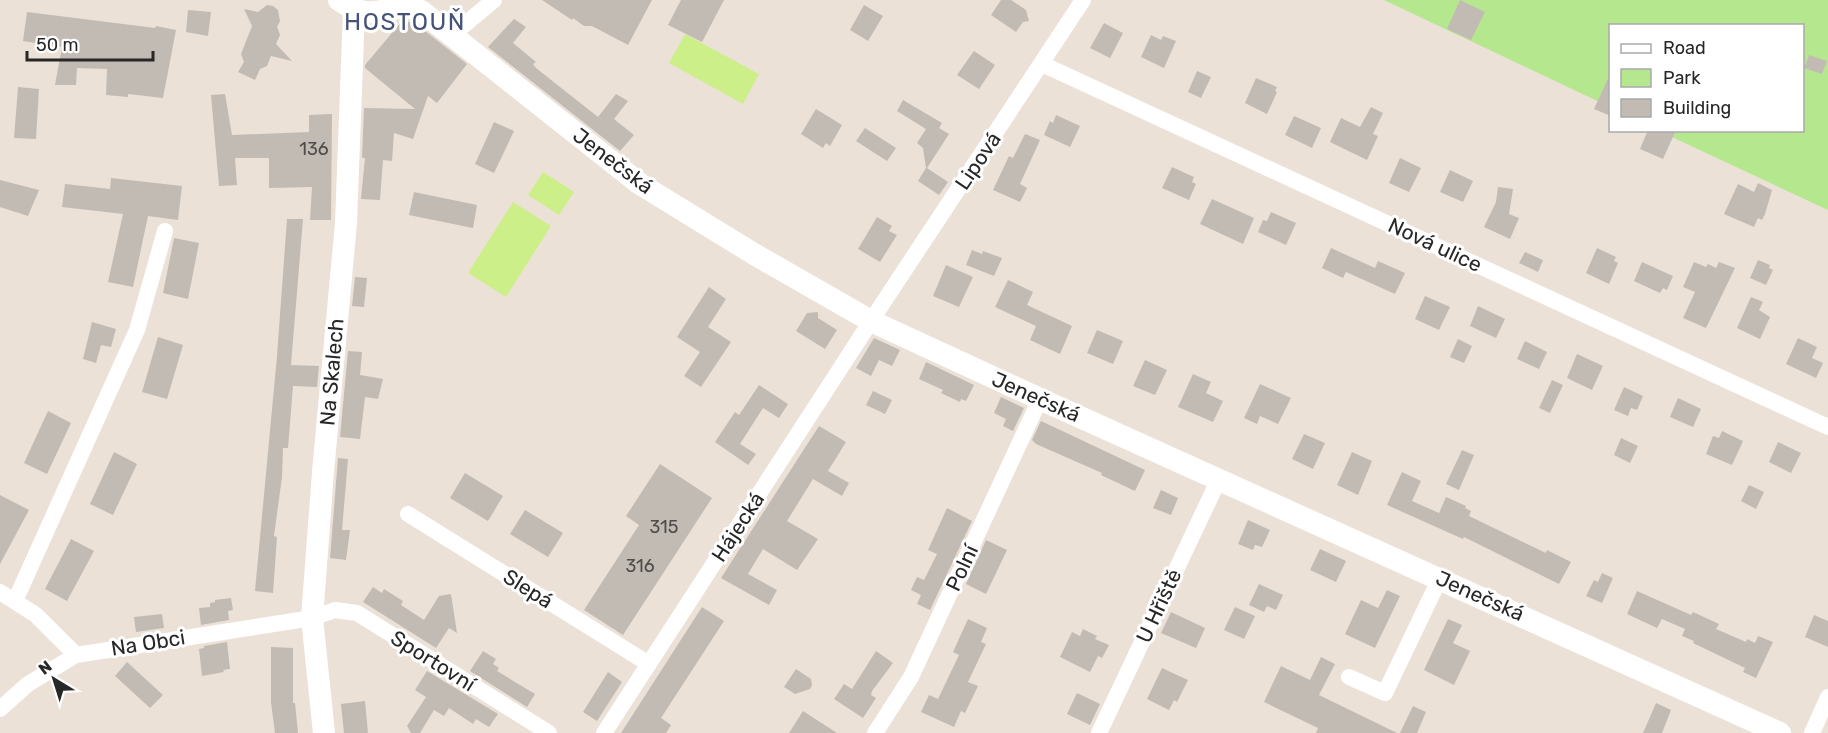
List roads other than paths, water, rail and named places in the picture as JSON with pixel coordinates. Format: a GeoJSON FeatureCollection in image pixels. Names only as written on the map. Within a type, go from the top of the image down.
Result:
{"type":"FeatureCollection","features":[{"type":"Feature","properties":{"kind":"street"},"geometry":{"type":"LineString","coordinates":[[452,35],[494,0]]}},
{"type":"Feature","properties":{"kind":"street","name":"Lipová"},"geometry":{"type":"LineString","coordinates":[[871,321],[1083,0]]}},
{"type":"Feature","properties":{"kind":"street","name":"Jenečská"},"geometry":{"type":"LineString","coordinates":[[361,6],[408,6],[421,11],[640,184],[754,255],[871,321],[1780,733]]}},
{"type":"Feature","properties":{"kind":"street","name":"Na Skalech"},"geometry":{"type":"LineString","coordinates":[[324,733],[312,618],[346,223],[361,6]]}},
{"type":"Feature","properties":{"kind":"street","name":"Nová ulice"},"geometry":{"type":"LineString","coordinates":[[1042,64],[1828,427]]}},
{"type":"Feature","properties":{"kind":"street"},"geometry":{"type":"LineString","coordinates":[[15,601],[137,330],[165,231]]}},
{"type":"Feature","properties":{"kind":"street","name":"Hájecká"},"geometry":{"type":"LineString","coordinates":[[604,733],[871,321]]}},
{"type":"Feature","properties":{"kind":"street","name":"Polní"},"geometry":{"type":"LineString","coordinates":[[875,733],[911,677],[1040,399]]}},
{"type":"Feature","properties":{"kind":"street","name":"U Hřiště"},"geometry":{"type":"LineString","coordinates":[[1099,733],[1219,479]]}},
{"type":"Feature","properties":{"kind":"street","name":"Slepá"},"geometry":{"type":"LineString","coordinates":[[408,514],[649,664]]}},
{"type":"Feature","properties":{"kind":"street"},"geometry":{"type":"LineString","coordinates":[[1349,677],[1384,693],[1440,578]]}},
{"type":"Feature","properties":{"kind":"street"},"geometry":{"type":"LineString","coordinates":[[0,592],[36,615],[76,655]]}},
{"type":"Feature","properties":{"kind":"street","name":"Sportovní"},"geometry":{"type":"LineString","coordinates":[[312,618],[336,610],[357,613],[549,733]]}},
{"type":"Feature","properties":{"kind":"street","name":"Na Obci"},"geometry":{"type":"LineString","coordinates":[[0,709],[28,684],[76,655],[312,618]]}},
{"type":"Feature","properties":{"kind":"street"},"geometry":{"type":"LineString","coordinates":[[1812,733],[1828,697]]}},
{"type":"Feature","properties":{"kind":"district","name":"HOSTOUŇ"},"geometry":{"type":"Point","coordinates":[405,22]}}]}
